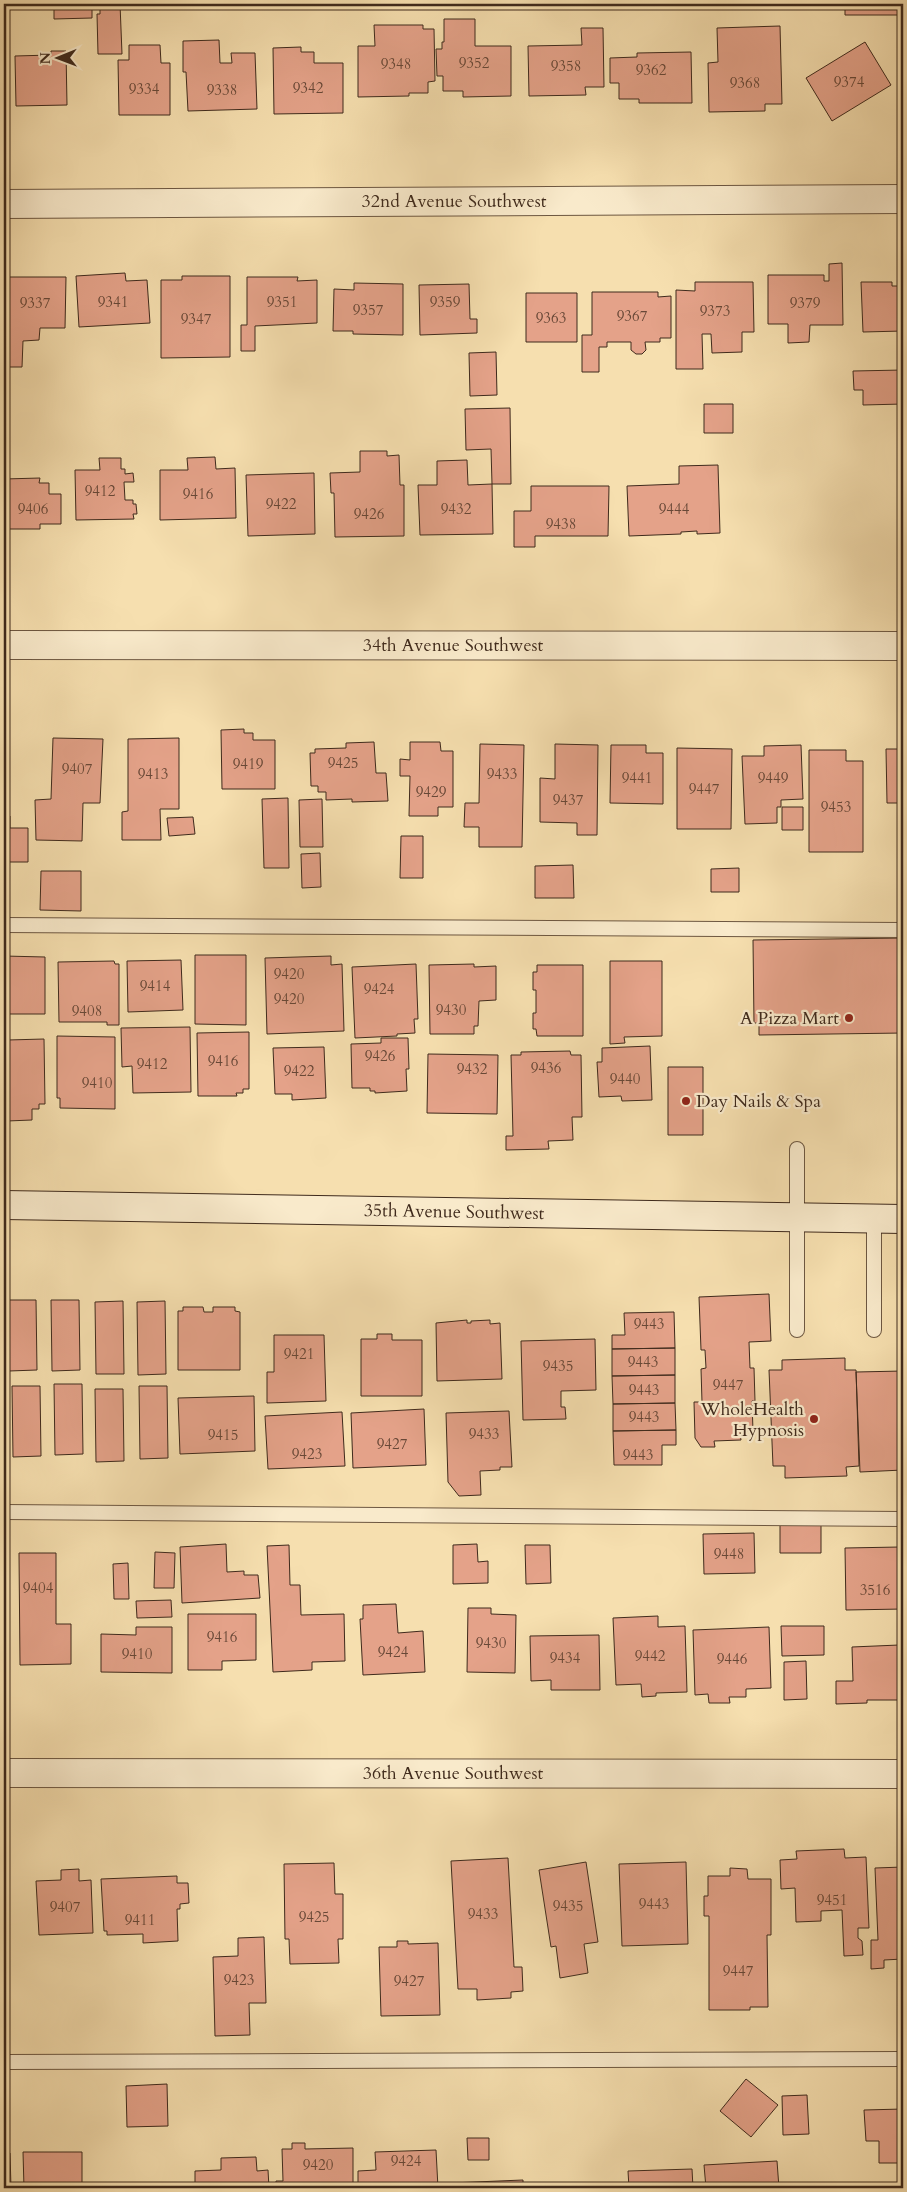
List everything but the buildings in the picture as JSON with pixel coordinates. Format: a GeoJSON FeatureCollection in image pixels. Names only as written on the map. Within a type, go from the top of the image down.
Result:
{"type":"FeatureCollection","features":[{"type":"Feature","properties":{"kind":"street","name":"32nd Avenue Southwest"},"geometry":{"type":"LineString","coordinates":[[4,204],[903,199]]}},
{"type":"Feature","properties":{"kind":"street","name":"34th Avenue Southwest"},"geometry":{"type":"LineString","coordinates":[[4,645],[903,646]]}},
{"type":"Feature","properties":{"kind":"street","name":"35th Avenue Southwest"},"geometry":{"type":"LineString","coordinates":[[4,1205],[903,1219]]}},
{"type":"Feature","properties":{"kind":"street","name":"36th Avenue Southwest"},"geometry":{"type":"LineString","coordinates":[[4,1773],[903,1774]]}},
{"type":"Feature","properties":{"kind":"lane"},"geometry":{"type":"LineString","coordinates":[[4,925],[903,930]]}},
{"type":"Feature","properties":{"kind":"lane"},"geometry":{"type":"LineString","coordinates":[[797,1149],[797,1330]]}},
{"type":"Feature","properties":{"kind":"lane"},"geometry":{"type":"LineString","coordinates":[[874,1220],[874,1330]]}},
{"type":"Feature","properties":{"kind":"lane"},"geometry":{"type":"LineString","coordinates":[[4,1512],[903,1519]]}},
{"type":"Feature","properties":{"kind":"lane"},"geometry":{"type":"LineString","coordinates":[[4,2062],[903,2059]]}},
{"type":"Feature","properties":{"kind":"place","name":"A Pizza Mart"},"geometry":{"type":"Point","coordinates":[849,1018]}},
{"type":"Feature","properties":{"kind":"place","name":"Day Nails & Spa"},"geometry":{"type":"Point","coordinates":[686,1101]}},
{"type":"Feature","properties":{"kind":"place","name":"WholeHealth Hypnosis"},"geometry":{"type":"Point","coordinates":[814,1419]}}]}
